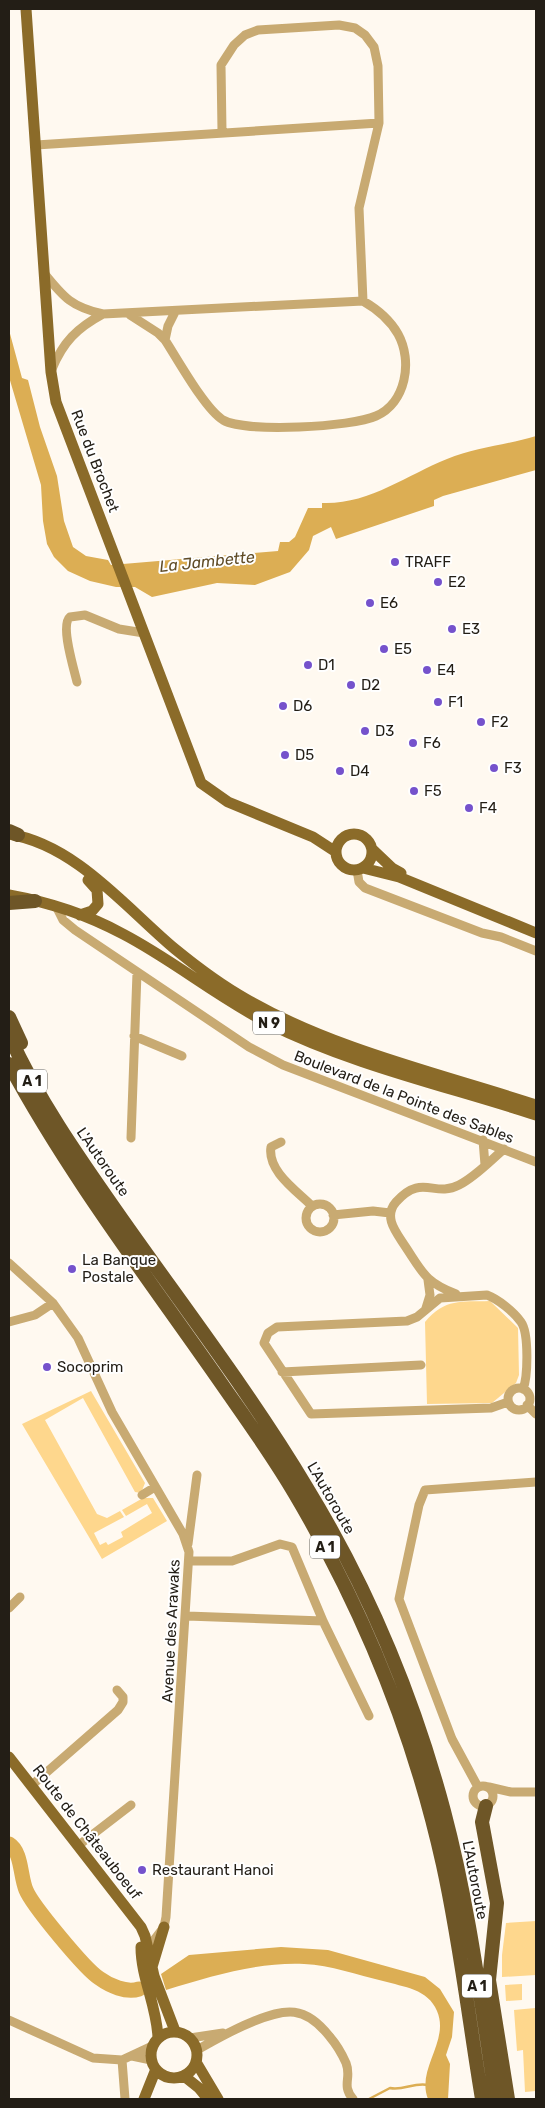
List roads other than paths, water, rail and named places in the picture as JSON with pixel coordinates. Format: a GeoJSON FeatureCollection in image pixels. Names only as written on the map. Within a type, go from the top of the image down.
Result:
{"type":"FeatureCollection","features":[{"type":"Feature","properties":{"kind":"highway"},"geometry":{"type":"LineString","coordinates":[[13,899],[35,901]]}},
{"type":"Feature","properties":{"kind":"highway"},"geometry":{"type":"LineString","coordinates":[[9,1006],[14,1037]]}},
{"type":"Feature","properties":{"kind":"highway"},"geometry":{"type":"LineString","coordinates":[[9,1017],[14,1037]]}},
{"type":"Feature","properties":{"kind":"highway","name":"L'Autoroute"},"geometry":{"type":"LineString","coordinates":[[14,1037],[58,1126],[253,1405],[306,1486],[331,1529],[395,1663],[426,1749],[458,1872],[496,2099]]}},
{"type":"Feature","properties":{"kind":"highway","name":"L'Autoroute"},"geometry":{"type":"LineString","coordinates":[[9,1064],[63,1158],[294,1492],[360,1616],[409,1742],[429,1807],[454,1915],[482,2099]]}},
{"type":"Feature","properties":{"kind":"highway"},"geometry":{"type":"LineString","coordinates":[[489,1801],[482,1822],[497,1903],[488,1970],[494,2025]]}},
{"type":"Feature","properties":{"kind":"highway"},"geometry":{"type":"LineString","coordinates":[[458,1872],[494,2025],[508,2099]]}},
{"type":"Feature","properties":{"kind":"main road","name":"Rue du Brochet"},"geometry":{"type":"LineString","coordinates":[[26,9],[51,372],[56,402],[120,565],[201,783],[228,802],[313,837],[336,852]]}},
{"type":"Feature","properties":{"kind":"main road","name":"N 9"},"geometry":{"type":"LineString","coordinates":[[12,833],[36,842],[68,859],[203,970],[271,1013],[324,1036],[536,1105]]}},
{"type":"Feature","properties":{"kind":"main road"},"geometry":{"type":"LineString","coordinates":[[399,875],[372,849],[368,840],[360,834],[350,834],[339,841],[336,852],[342,866],[399,875],[536,932]]}},
{"type":"Feature","properties":{"kind":"main road","name":"Rue du Brochet"},"geometry":{"type":"LineString","coordinates":[[313,837],[344,837]]}},
{"type":"Feature","properties":{"kind":"main road"},"geometry":{"type":"LineString","coordinates":[[360,869],[370,860],[372,849]]}},
{"type":"Feature","properties":{"kind":"main road"},"geometry":{"type":"LineString","coordinates":[[68,859],[93,886],[98,895],[96,909],[80,915]]}},
{"type":"Feature","properties":{"kind":"main road","name":"N 9"},"geometry":{"type":"LineString","coordinates":[[35,901],[80,915],[123,934],[234,1003],[301,1038],[370,1063],[536,1115]]}},
{"type":"Feature","properties":{"kind":"main road","name":"Route de Châteauboeuf"},"geometry":{"type":"LineString","coordinates":[[9,1757],[141,1927],[148,1947],[150,1974],[155,1994],[158,2024],[155,2042]]}},
{"type":"Feature","properties":{"kind":"main road","name":"Route de Châteauboeuf"},"geometry":{"type":"LineString","coordinates":[[141,1927],[142,1958],[150,1974]]}},
{"type":"Feature","properties":{"kind":"main road"},"geometry":{"type":"LineString","coordinates":[[150,1974],[164,1927]]}},
{"type":"Feature","properties":{"kind":"main road","name":"Route de Châteauboeuf"},"geometry":{"type":"LineString","coordinates":[[155,1994],[175,2031]]}},
{"type":"Feature","properties":{"kind":"main road"},"geometry":{"type":"LineString","coordinates":[[146,2097],[154,2065],[155,2042],[175,2031],[190,2038],[214,2099]]}},
{"type":"Feature","properties":{"kind":"main road"},"geometry":{"type":"LineString","coordinates":[[146,2097],[171,2078],[184,2076],[193,2068],[197,2056]]}},
{"type":"Feature","properties":{"kind":"main road"},"geometry":{"type":"LineString","coordinates":[[154,2065],[171,2078]]}},
{"type":"Feature","properties":{"kind":"main road"},"geometry":{"type":"LineString","coordinates":[[184,2076],[214,2099]]}},
{"type":"Feature","properties":{"kind":"street"},"geometry":{"type":"LineString","coordinates":[[222,131],[221,65],[234,44],[245,35],[258,30],[339,25],[355,28],[374,47],[378,66],[379,123],[359,208],[363,301]]}},
{"type":"Feature","properties":{"kind":"street"},"geometry":{"type":"LineString","coordinates":[[36,144],[222,131],[379,123]]}},
{"type":"Feature","properties":{"kind":"street"},"geometry":{"type":"LineString","coordinates":[[44,273],[70,303],[86,310],[103,314],[130,315],[363,301],[386,318],[398,334],[404,349],[406,364],[404,380],[399,397],[382,413],[355,422],[255,427],[236,425],[222,419],[205,401],[166,340],[130,315]]}},
{"type":"Feature","properties":{"kind":"street"},"geometry":{"type":"LineString","coordinates":[[166,340],[168,326],[175,312]]}},
{"type":"Feature","properties":{"kind":"street"},"geometry":{"type":"LineString","coordinates":[[51,372],[67,340],[76,330],[103,314]]}},
{"type":"Feature","properties":{"kind":"street"},"geometry":{"type":"LineString","coordinates":[[77,682],[66,634],[66,624],[70,617],[85,615],[114,627],[144,633]]}},
{"type":"Feature","properties":{"kind":"street"},"geometry":{"type":"LineString","coordinates":[[360,869],[359,882],[365,888],[482,933],[501,937],[536,951]]}},
{"type":"Feature","properties":{"kind":"street","name":"Boulevard de la Pointe des Sables"},"geometry":{"type":"LineString","coordinates":[[56,906],[63,920],[70,926],[249,1047],[283,1066],[483,1140],[536,1162]]}},
{"type":"Feature","properties":{"kind":"street"},"geometry":{"type":"LineString","coordinates":[[131,1138],[137,973]]}},
{"type":"Feature","properties":{"kind":"street"},"geometry":{"type":"LineString","coordinates":[[134,1036],[182,1056]]}},
{"type":"Feature","properties":{"kind":"street"},"geometry":{"type":"LineString","coordinates":[[483,1140],[485,1165]]}},
{"type":"Feature","properties":{"kind":"street"},"geometry":{"type":"LineString","coordinates":[[281,1142],[275,1143],[271,1147],[271,1161],[286,1180],[312,1206],[325,1205],[333,1215]]}},
{"type":"Feature","properties":{"kind":"street"},"geometry":{"type":"LineString","coordinates":[[426,1309],[430,1295],[428,1280],[395,1232],[390,1213],[392,1207],[409,1190],[424,1186],[452,1188],[460,1185],[504,1149]]}},
{"type":"Feature","properties":{"kind":"street"},"geometry":{"type":"LineString","coordinates":[[312,1206],[306,1218],[309,1226],[316,1231],[329,1228],[333,1215]]}},
{"type":"Feature","properties":{"kind":"street"},"geometry":{"type":"LineString","coordinates":[[333,1215],[373,1211],[390,1213]]}},
{"type":"Feature","properties":{"kind":"street","name":"Avenue des Arawaks"},"geometry":{"type":"LineString","coordinates":[[9,1263],[53,1303],[78,1338],[112,1412],[188,1546],[190,1561],[164,1927]]}},
{"type":"Feature","properties":{"kind":"street"},"geometry":{"type":"LineString","coordinates":[[428,1280],[458,1295]]}},
{"type":"Feature","properties":{"kind":"street"},"geometry":{"type":"LineString","coordinates":[[508,1402],[491,1408],[311,1414],[264,1343],[268,1333],[278,1327],[407,1321],[417,1317],[440,1298],[482,1294],[492,1297],[521,1322],[525,1330],[527,1374],[523,1389]]}},
{"type":"Feature","properties":{"kind":"street"},"geometry":{"type":"LineString","coordinates":[[9,1322],[35,1315],[53,1303]]}},
{"type":"Feature","properties":{"kind":"street"},"geometry":{"type":"LineString","coordinates":[[282,1372],[421,1365]]}},
{"type":"Feature","properties":{"kind":"street"},"geometry":{"type":"LineString","coordinates":[[508,1402],[511,1392],[516,1388],[523,1389],[529,1396],[527,1405]]}},
{"type":"Feature","properties":{"kind":"street"},"geometry":{"type":"LineString","coordinates":[[508,1402],[517,1409],[527,1405]]}},
{"type":"Feature","properties":{"kind":"street"},"geometry":{"type":"LineString","coordinates":[[527,1405],[536,1414]]}},
{"type":"Feature","properties":{"kind":"street"},"geometry":{"type":"LineString","coordinates":[[188,1546],[197,1475]]}},
{"type":"Feature","properties":{"kind":"street"},"geometry":{"type":"LineString","coordinates":[[478,1787],[452,1739],[399,1596],[419,1506],[425,1490],[430,1488],[536,1482]]}},
{"type":"Feature","properties":{"kind":"street"},"geometry":{"type":"LineString","coordinates":[[142,1495],[155,1487]]}},
{"type":"Feature","properties":{"kind":"street"},"geometry":{"type":"LineString","coordinates":[[190,1561],[224,1562],[280,1544],[292,1547],[323,1621],[369,1716]]}},
{"type":"Feature","properties":{"kind":"street"},"geometry":{"type":"LineString","coordinates":[[9,1608],[20,1597]]}},
{"type":"Feature","properties":{"kind":"street"},"geometry":{"type":"LineString","coordinates":[[186,1616],[323,1621]]}},
{"type":"Feature","properties":{"kind":"street"},"geometry":{"type":"LineString","coordinates":[[32,1785],[118,1710],[123,1702],[123,1697],[117,1690]]}},
{"type":"Feature","properties":{"kind":"street"},"geometry":{"type":"LineString","coordinates":[[478,1787],[511,1792],[536,1792]]}},
{"type":"Feature","properties":{"kind":"street"},"geometry":{"type":"LineString","coordinates":[[478,1787],[473,1795],[474,1801],[479,1805],[511,1792]]}},
{"type":"Feature","properties":{"kind":"street"},"geometry":{"type":"LineString","coordinates":[[489,1788],[489,1801]]}},
{"type":"Feature","properties":{"kind":"street"},"geometry":{"type":"LineString","coordinates":[[79,1845],[131,1805]]}},
{"type":"Feature","properties":{"kind":"street"},"geometry":{"type":"LineString","coordinates":[[142,1958],[164,1927]]}},
{"type":"Feature","properties":{"kind":"street"},"geometry":{"type":"LineString","coordinates":[[190,2038],[228,2032],[276,2012],[298,2012],[306,2015],[325,2031],[346,2062],[348,2069],[346,2088],[353,2099]]}},
{"type":"Feature","properties":{"kind":"street"},"geometry":{"type":"LineString","coordinates":[[9,2020],[93,2058],[122,2060],[155,2042]]}},
{"type":"Feature","properties":{"kind":"street"},"geometry":{"type":"LineString","coordinates":[[197,2056],[228,2032]]}},
{"type":"Feature","properties":{"kind":"street"},"geometry":{"type":"LineString","coordinates":[[132,2056],[154,2065]]}},
{"type":"Feature","properties":{"kind":"street"},"geometry":{"type":"LineString","coordinates":[[122,2060],[125,2099]]}},
{"type":"Feature","properties":{"kind":"water","name":"La Jambette"},"geometry":{"type":"Polygon","coordinates":[[[9,330],[22,378],[28,380],[40,427],[57,476],[64,521],[73,547],[86,556],[108,560],[111,565],[278,551],[280,542],[289,542],[295,537],[308,508],[322,508],[322,503],[339,502],[371,494],[458,455],[536,436],[536,470],[443,496],[434,500],[434,506],[336,539],[331,527],[313,536],[309,550],[290,572],[255,585],[217,583],[152,597],[135,587],[116,587],[90,581],[68,571],[54,557],[47,544],[43,521],[41,485],[9,377],[9,330]]]}},
{"type":"Feature","properties":{"kind":"water"},"geometry":{"type":"Polygon","coordinates":[[[281,1947],[328,1950],[425,1977],[440,1989],[454,2012],[452,2037],[446,2055],[450,2064],[448,2099],[428,2099],[425,2088],[429,2066],[437,2044],[440,2022],[433,2004],[421,1993],[399,1985],[334,1968],[304,1964],[269,1965],[252,1968],[217,1975],[166,1990],[161,1974],[189,1955],[281,1947]]]}},
{"type":"Feature","properties":{"kind":"waterway"},"geometry":{"type":"LineString","coordinates":[[9,1844],[16,1853],[24,1884],[30,1898],[71,1950],[92,1972],[108,1984],[129,1990],[139,1989]]}},
{"type":"Feature","properties":{"kind":"waterway"},"geometry":{"type":"LineString","coordinates":[[369,2099],[390,2088],[428,2085]]}},
{"type":"Feature","properties":{"kind":"place","name":"TRAFF"},"geometry":{"type":"Point","coordinates":[395,562]}},
{"type":"Feature","properties":{"kind":"place","name":"E2"},"geometry":{"type":"Point","coordinates":[438,582]}},
{"type":"Feature","properties":{"kind":"place","name":"E6"},"geometry":{"type":"Point","coordinates":[370,603]}},
{"type":"Feature","properties":{"kind":"place","name":"E3"},"geometry":{"type":"Point","coordinates":[452,629]}},
{"type":"Feature","properties":{"kind":"place","name":"E5"},"geometry":{"type":"Point","coordinates":[384,649]}},
{"type":"Feature","properties":{"kind":"place","name":"D1"},"geometry":{"type":"Point","coordinates":[308,665]}},
{"type":"Feature","properties":{"kind":"place","name":"E4"},"geometry":{"type":"Point","coordinates":[427,670]}},
{"type":"Feature","properties":{"kind":"place","name":"D2"},"geometry":{"type":"Point","coordinates":[351,685]}},
{"type":"Feature","properties":{"kind":"place","name":"F1"},"geometry":{"type":"Point","coordinates":[438,702]}},
{"type":"Feature","properties":{"kind":"place","name":"D6"},"geometry":{"type":"Point","coordinates":[283,706]}},
{"type":"Feature","properties":{"kind":"place","name":"F2"},"geometry":{"type":"Point","coordinates":[481,722]}},
{"type":"Feature","properties":{"kind":"place","name":"D3"},"geometry":{"type":"Point","coordinates":[365,731]}},
{"type":"Feature","properties":{"kind":"place","name":"F6"},"geometry":{"type":"Point","coordinates":[413,743]}},
{"type":"Feature","properties":{"kind":"place","name":"D5"},"geometry":{"type":"Point","coordinates":[285,755]}},
{"type":"Feature","properties":{"kind":"place","name":"F3"},"geometry":{"type":"Point","coordinates":[494,768]}},
{"type":"Feature","properties":{"kind":"place","name":"D4"},"geometry":{"type":"Point","coordinates":[340,771]}},
{"type":"Feature","properties":{"kind":"place","name":"F5"},"geometry":{"type":"Point","coordinates":[414,791]}},
{"type":"Feature","properties":{"kind":"place","name":"F4"},"geometry":{"type":"Point","coordinates":[469,808]}},
{"type":"Feature","properties":{"kind":"place","name":"La Banque Postale"},"geometry":{"type":"Point","coordinates":[72,1269]}},
{"type":"Feature","properties":{"kind":"place","name":"Socoprim"},"geometry":{"type":"Point","coordinates":[47,1367]}},
{"type":"Feature","properties":{"kind":"place","name":"Restaurant Hanoi"},"geometry":{"type":"Point","coordinates":[142,1870]}}]}
